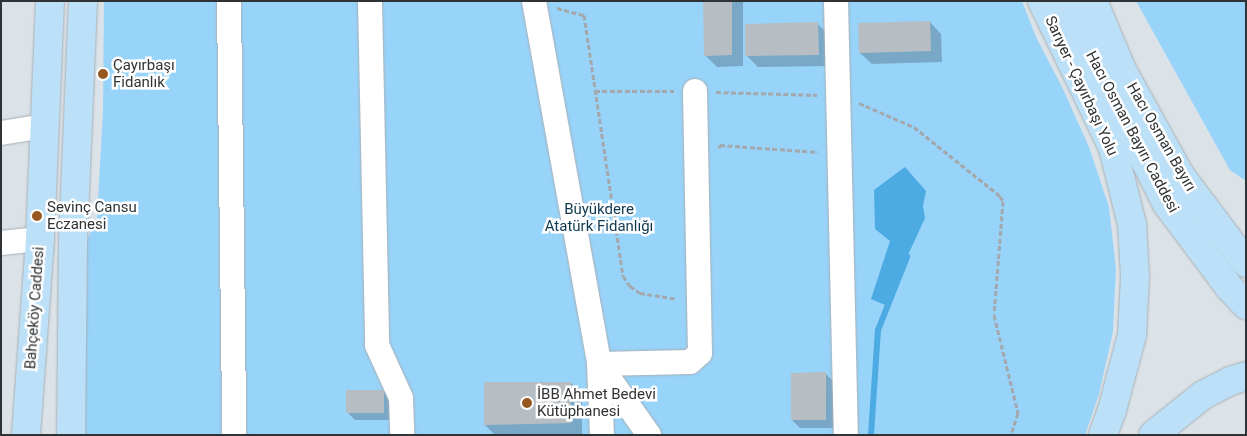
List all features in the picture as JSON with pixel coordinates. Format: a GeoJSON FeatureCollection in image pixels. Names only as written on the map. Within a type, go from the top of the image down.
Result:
{"type":"FeatureCollection","features":[{"type":"Feature","properties":{"kind":"main road","name":"Bahçeköy Caddesi"},"geometry":{"type":"LineString","coordinates":[[26,435],[40,239],[50,1]]}},
{"type":"Feature","properties":{"kind":"main road"},"geometry":{"type":"LineString","coordinates":[[71,435],[72,240],[83,1]]}},
{"type":"Feature","properties":{"kind":"main road","name":"Hacı Osman Bayırı"},"geometry":{"type":"LineString","coordinates":[[1093,1],[1122,70],[1180,175],[1246,263]]}},
{"type":"Feature","properties":{"kind":"main road","name":"Hacı Osman Bayırı Caddesi"},"geometry":{"type":"LineString","coordinates":[[1050,3],[1167,204],[1229,287],[1246,305]]}},
{"type":"Feature","properties":{"kind":"main road","name":"Sarıyer - Çayırbaşı Yolu"},"geometry":{"type":"LineString","coordinates":[[1050,3],[1113,148],[1132,224],[1135,276],[1132,335],[1112,410],[1103,435]]}},
{"type":"Feature","properties":{"kind":"main road"},"geometry":{"type":"LineString","coordinates":[[1153,435],[1203,395],[1230,381],[1246,376]]}},
{"type":"Feature","properties":{"kind":"street"},"geometry":{"type":"LineString","coordinates":[[229,1],[234,435]]}},
{"type":"Feature","properties":{"kind":"street"},"geometry":{"type":"LineString","coordinates":[[370,1],[377,345],[401,398],[402,435]]}},
{"type":"Feature","properties":{"kind":"street"},"geometry":{"type":"LineString","coordinates":[[836,1],[840,96],[846,435]]}},
{"type":"Feature","properties":{"kind":"street"},"geometry":{"type":"LineString","coordinates":[[534,2],[599,364],[602,435]]}},
{"type":"Feature","properties":{"kind":"street"},"geometry":{"type":"LineString","coordinates":[[599,364],[690,362],[700,353],[695,91]]}},
{"type":"Feature","properties":{"kind":"street"},"geometry":{"type":"LineString","coordinates":[[1,133],[45,126]]}},
{"type":"Feature","properties":{"kind":"street"},"geometry":{"type":"LineString","coordinates":[[1,243],[40,239]]}},
{"type":"Feature","properties":{"kind":"street"},"geometry":{"type":"LineString","coordinates":[[599,364],[649,435]]}},
{"type":"Feature","properties":{"kind":"path"},"geometry":{"type":"LineString","coordinates":[[534,2],[584,15],[622,276],[630,286],[640,293],[700,303]]}},
{"type":"Feature","properties":{"kind":"path"},"geometry":{"type":"LineString","coordinates":[[840,96],[879,110],[914,127],[935,142],[1004,201],[994,315],[1018,413],[1011,435]]}},
{"type":"Feature","properties":{"kind":"path"},"geometry":{"type":"LineString","coordinates":[[719,154],[720,145],[841,154]]}},
{"type":"Feature","properties":{"kind":"green space","name":"Büyükdere Atatürk Fidanlığı"},"geometry":{"type":"Polygon","coordinates":[[[104,1],[1022,1],[1036,37],[1063,89],[1089,147],[1109,207],[1116,269],[1113,332],[1099,394],[1085,435],[82,435],[82,251],[97,218],[103,111],[104,1]]]}},
{"type":"Feature","properties":{"kind":"green space"},"geometry":{"type":"Polygon","coordinates":[[[1136,1],[1246,1],[1246,181],[1230,170],[1136,1]]]}},
{"type":"Feature","properties":{"kind":"shaded area"},"geometry":{"type":"Polygon","coordinates":[[[905,167],[926,191],[923,206],[925,218],[885,305],[871,299],[890,241],[875,229],[874,190],[905,167]]]}},
{"type":"Feature","properties":{"kind":"building"},"geometry":{"type":"Polygon","coordinates":[[[703,1],[732,1],[732,55],[704,56],[703,1]]]}},
{"type":"Feature","properties":{"kind":"building"},"geometry":{"type":"Polygon","coordinates":[[[930,21],[931,51],[859,53],[858,23],[930,21]]]}},
{"type":"Feature","properties":{"kind":"building"},"geometry":{"type":"Polygon","coordinates":[[[818,22],[819,55],[745,56],[745,24],[818,22]]]}},
{"type":"Feature","properties":{"kind":"building"},"geometry":{"type":"Polygon","coordinates":[[[826,372],[826,420],[791,420],[791,373],[826,372]]]}},
{"type":"Feature","properties":{"kind":"building","name":"İBB Ahmet Bedevi Kütüphanesi"},"geometry":{"type":"Polygon","coordinates":[[[484,382],[571,382],[571,423],[484,425],[484,382]]]}},
{"type":"Feature","properties":{"kind":"building"},"geometry":{"type":"Polygon","coordinates":[[[346,390],[384,390],[384,413],[346,413],[346,390]]]}},
{"type":"Feature","properties":{"kind":"waterway"},"geometry":{"type":"LineString","coordinates":[[871,435],[878,330],[907,257]]}},
{"type":"Feature","properties":{"kind":"place","name":"Çayırbaşı Fidanlık"},"geometry":{"type":"Point","coordinates":[103,74]}},
{"type":"Feature","properties":{"kind":"place","name":"Sevinç Cansu Eczanesi"},"geometry":{"type":"Point","coordinates":[37,216]}},
{"type":"Feature","properties":{"kind":"place","name":"İBB Ahmet Bedevi Kütüphanesi"},"geometry":{"type":"Point","coordinates":[527,403]}}]}
